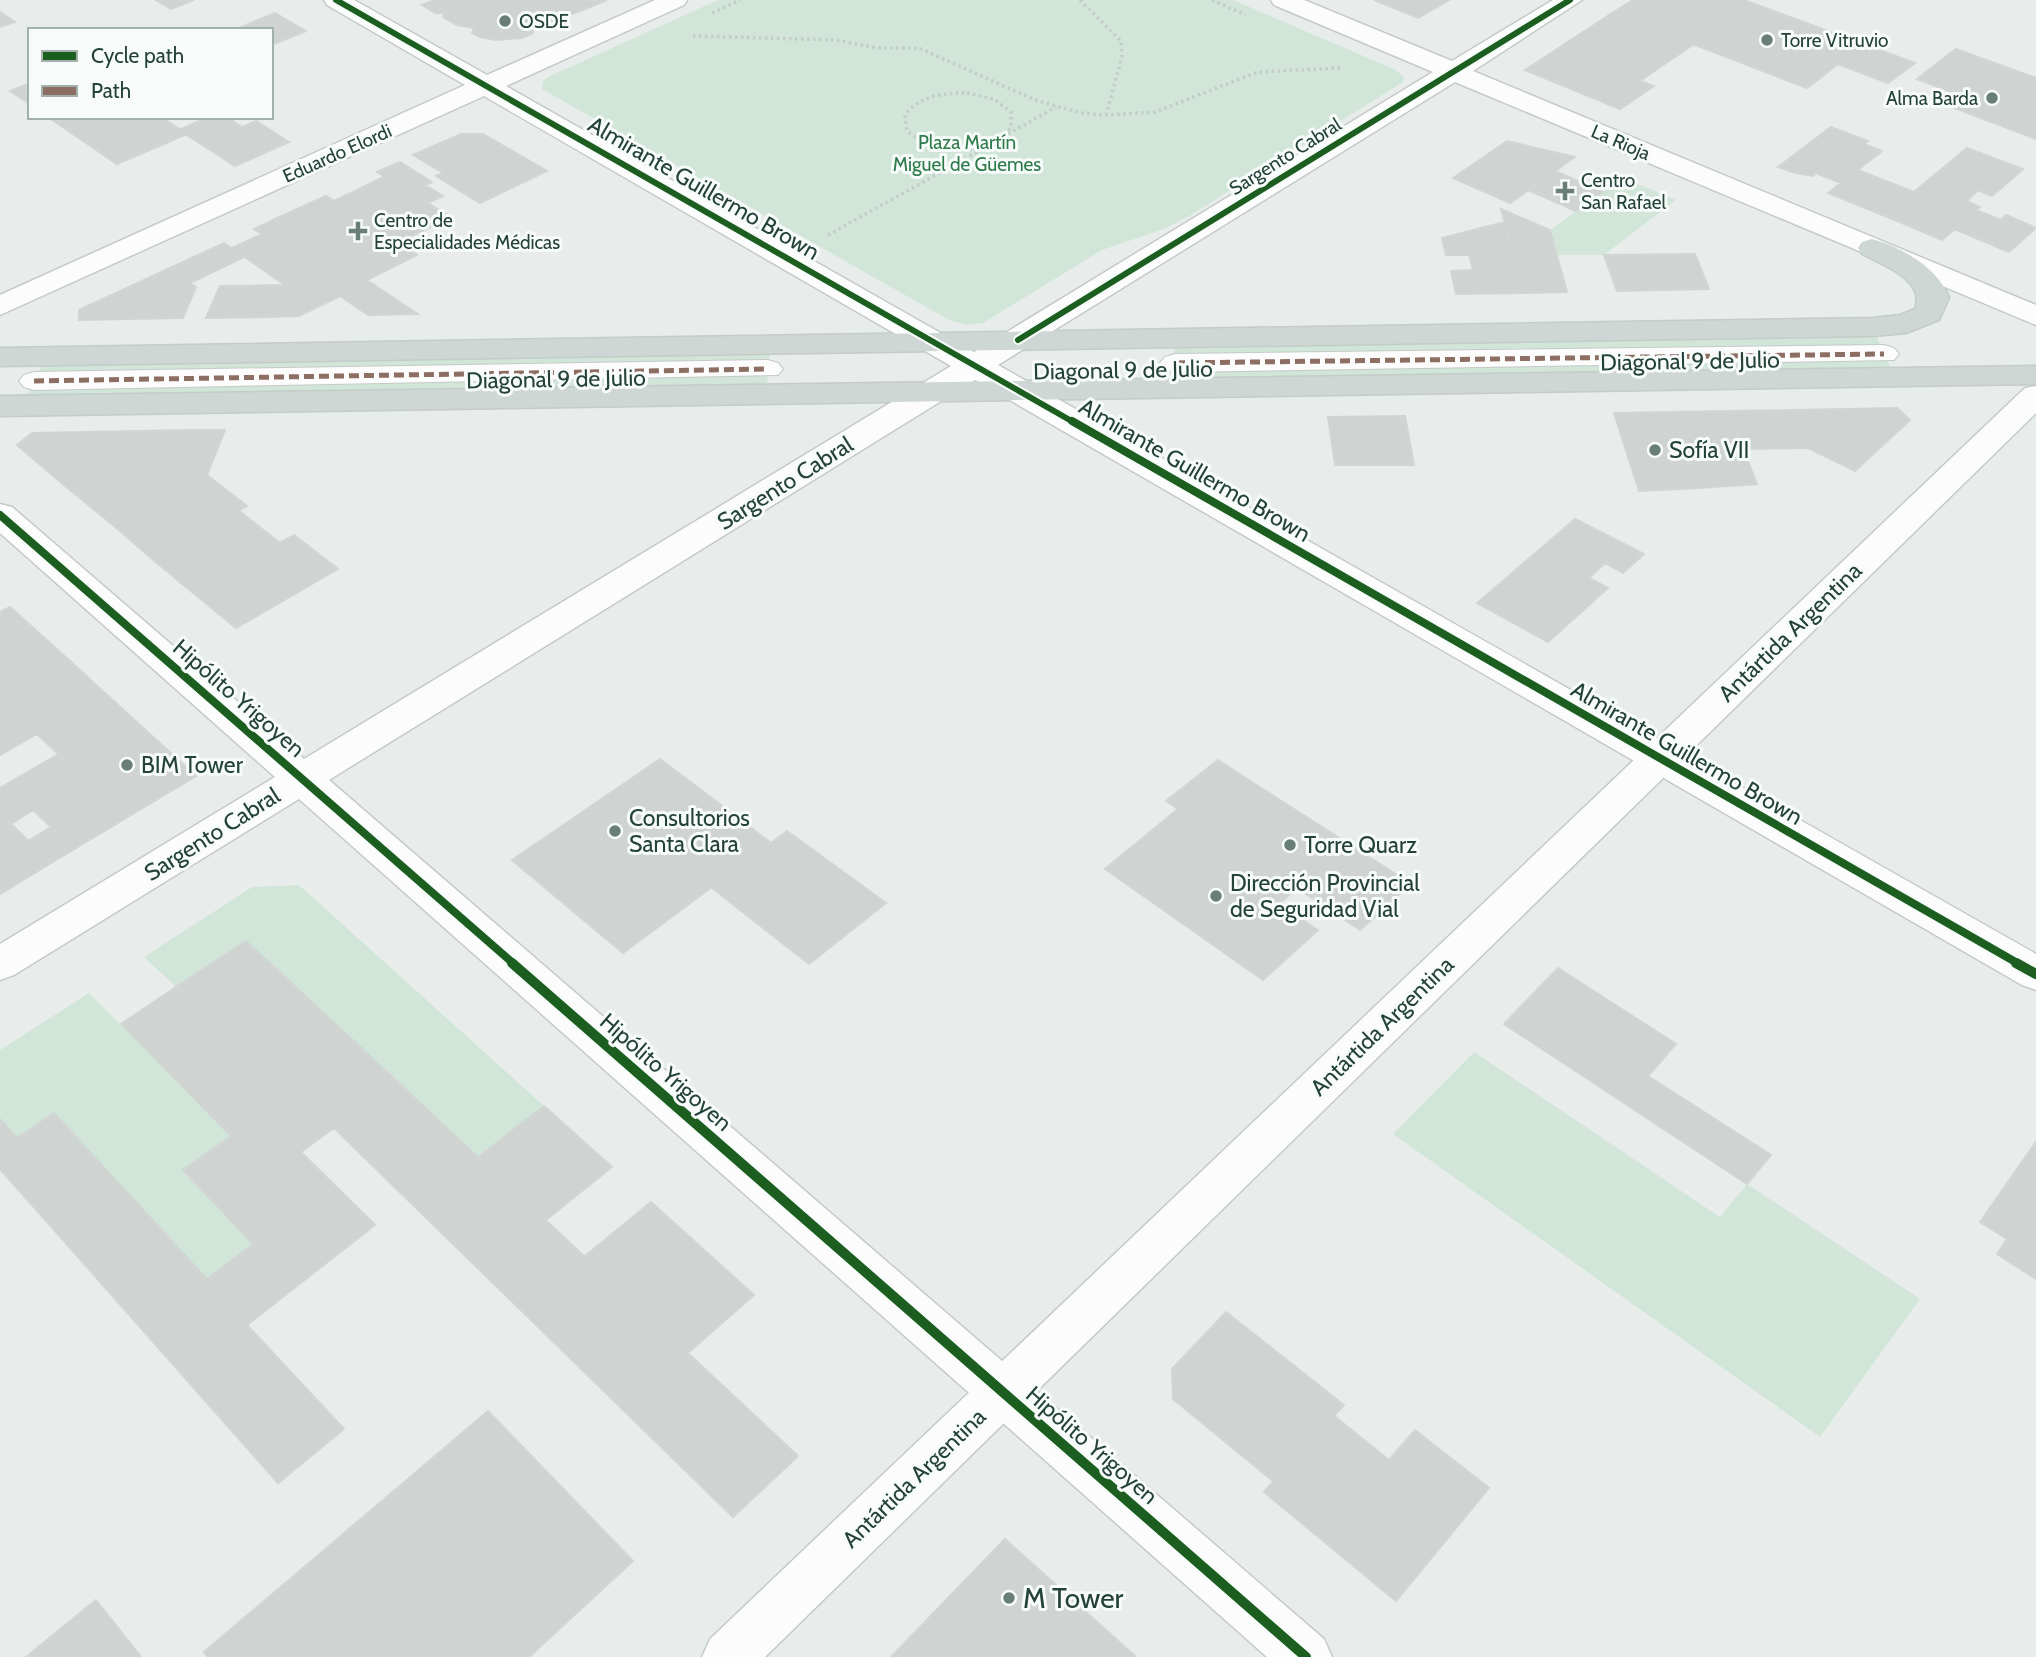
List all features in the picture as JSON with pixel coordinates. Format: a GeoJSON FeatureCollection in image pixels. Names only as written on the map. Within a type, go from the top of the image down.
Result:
{"type":"FeatureCollection","features":[{"type":"Feature","properties":{"kind":"main road","name":"Diagonal 9 de Julio"},"geometry":{"type":"LineString","coordinates":[[26,387],[766,370],[933,342],[1018,340],[1175,363],[1884,352],[1928,314],[1934,298],[1931,289],[1913,270],[1872,248]]}},
{"type":"Feature","properties":{"kind":"main road","name":"Diagonal 9 de Julio"},"geometry":{"type":"LineString","coordinates":[[26,387],[766,370],[930,394],[1018,391],[1175,363],[1884,352],[2036,375]]}},
{"type":"Feature","properties":{"kind":"main road","name":"Diagonal 9 de Julio"},"geometry":{"type":"LineString","coordinates":[[0,357],[26,387]]}},
{"type":"Feature","properties":{"kind":"street","name":"Almirante Guillermo Brown"},"geometry":{"type":"LineString","coordinates":[[336,0],[2036,974]]}},
{"type":"Feature","properties":{"kind":"street","name":"Eduardo Elordi"},"geometry":{"type":"LineString","coordinates":[[0,306],[675,0]]}},
{"type":"Feature","properties":{"kind":"street","name":"La Rioja"},"geometry":{"type":"LineString","coordinates":[[1283,0],[2036,316]]}},
{"type":"Feature","properties":{"kind":"street","name":"Sargento Cabral"},"geometry":{"type":"LineString","coordinates":[[0,964],[1570,0]]}},
{"type":"Feature","properties":{"kind":"street","name":"Antártida Argentina"},"geometry":{"type":"LineString","coordinates":[[729,1657],[2036,396]]}},
{"type":"Feature","properties":{"kind":"street","name":"Hipólito Yrigoyen"},"geometry":{"type":"LineString","coordinates":[[0,515],[1306,1657]]}},
{"type":"Feature","properties":{"kind":"path"},"geometry":{"type":"LineString","coordinates":[[702,18],[740,0]]}},
{"type":"Feature","properties":{"kind":"path"},"geometry":{"type":"LineString","coordinates":[[1080,0],[1121,41],[1122,57],[1106,115]]}},
{"type":"Feature","properties":{"kind":"path"},"geometry":{"type":"LineString","coordinates":[[690,36],[836,40],[877,48],[919,48],[1014,92],[1056,107],[1106,115],[1155,112],[1237,79],[1268,70],[1343,68]]}},
{"type":"Feature","properties":{"kind":"path"},"geometry":{"type":"LineString","coordinates":[[967,93],[982,95],[1004,105],[1013,120],[1005,136],[994,142],[966,149],[934,147],[912,136],[904,121],[913,106],[934,96],[967,93]]}},
{"type":"Feature","properties":{"kind":"path"},"geometry":{"type":"LineString","coordinates":[[839,242],[827,235],[1056,107]]}},
{"type":"Feature","properties":{"kind":"path"},"geometry":{"type":"LineString","coordinates":[[967,157],[974,161]]}},
{"type":"Feature","properties":{"kind":"green space","name":"Plaza Martín Miguel de Güemes"},"geometry":{"type":"Polygon","coordinates":[[[718,0],[1233,0],[1396,70],[1404,77],[1403,82],[1191,215],[1164,229],[1102,250],[983,323],[966,325],[949,320],[542,89],[543,81],[548,77],[718,0]]]}},
{"type":"Feature","properties":{"kind":"green space"},"geometry":{"type":"Polygon","coordinates":[[[1623,178],[1676,200],[1604,255],[1557,255],[1550,230],[1623,178]]]}},
{"type":"Feature","properties":{"kind":"green space"},"geometry":{"type":"Polygon","coordinates":[[[1877,337],[1892,371],[1176,379],[1174,347],[1877,337]]]}},
{"type":"Feature","properties":{"kind":"green space"},"geometry":{"type":"Polygon","coordinates":[[[770,353],[767,386],[26,397],[43,364],[770,353]]]}},
{"type":"Feature","properties":{"kind":"green space"},"geometry":{"type":"Polygon","coordinates":[[[299,885],[544,1106],[478,1157],[246,941],[176,987],[144,957],[252,887],[299,885]]]}},
{"type":"Feature","properties":{"kind":"green space"},"geometry":{"type":"Polygon","coordinates":[[[89,993],[231,1136],[183,1171],[253,1244],[207,1279],[54,1113],[17,1138],[0,1119],[0,1050],[89,993]]]}},
{"type":"Feature","properties":{"kind":"green space"},"geometry":{"type":"Polygon","coordinates":[[[1474,1052],[1720,1217],[1747,1184],[1920,1299],[1820,1437],[1393,1134],[1474,1052]]]}},
{"type":"Feature","properties":{"kind":"building"},"geometry":{"type":"Polygon","coordinates":[[[156,0],[194,0],[171,9],[156,0]]]}},
{"type":"Feature","properties":{"kind":"building","name":"OSDE"},"geometry":{"type":"Polygon","coordinates":[[[435,0],[571,0],[588,8],[533,29],[533,33],[522,38],[495,40],[480,37],[472,33],[474,28],[457,25],[443,17],[445,13],[435,13],[422,5],[435,0]]]}},
{"type":"Feature","properties":{"kind":"building"},"geometry":{"type":"Polygon","coordinates":[[[571,0],[607,0],[588,8],[571,0]]]}},
{"type":"Feature","properties":{"kind":"building"},"geometry":{"type":"Polygon","coordinates":[[[1374,0],[1449,0],[1418,18],[1374,0]]]}},
{"type":"Feature","properties":{"kind":"building","name":"Torre Vitruvio"},"geometry":{"type":"Polygon","coordinates":[[[1633,0],[1744,0],[1915,63],[1888,83],[1838,64],[1807,88],[1612,13],[1633,0]]]}},
{"type":"Feature","properties":{"kind":"building"},"geometry":{"type":"Polygon","coordinates":[[[0,12],[15,22],[0,27],[0,12]]]}},
{"type":"Feature","properties":{"kind":"building"},"geometry":{"type":"Polygon","coordinates":[[[275,13],[306,31],[273,44],[273,28],[239,28],[275,13]]]}},
{"type":"Feature","properties":{"kind":"building"},"geometry":{"type":"Polygon","coordinates":[[[1612,13],[1694,44],[1640,81],[1654,86],[1620,109],[1525,70],[1612,13]]]}},
{"type":"Feature","properties":{"kind":"building","name":"Alma Barda"},"geometry":{"type":"Polygon","coordinates":[[[1956,49],[2036,78],[2036,139],[1941,103],[1954,93],[1917,79],[1956,49]]]}},
{"type":"Feature","properties":{"kind":"building"},"geometry":{"type":"Polygon","coordinates":[[[28,84],[28,103],[10,91],[28,84]]]}},
{"type":"Feature","properties":{"kind":"building"},"geometry":{"type":"Polygon","coordinates":[[[51,119],[164,119],[187,134],[117,164],[51,119]]]}},
{"type":"Feature","properties":{"kind":"building"},"geometry":{"type":"Polygon","coordinates":[[[204,119],[230,119],[242,127],[256,121],[289,142],[235,166],[179,130],[204,119]]]}},
{"type":"Feature","properties":{"kind":"building"},"geometry":{"type":"Polygon","coordinates":[[[1831,127],[1868,141],[1864,144],[1882,151],[1841,183],[1816,173],[1813,176],[1778,167],[1831,127]]]}},
{"type":"Feature","properties":{"kind":"building"},"geometry":{"type":"Polygon","coordinates":[[[461,134],[483,134],[547,171],[480,203],[436,176],[443,173],[413,155],[461,134]]]}},
{"type":"Feature","properties":{"kind":"building"},"geometry":{"type":"Polygon","coordinates":[[[1507,141],[1575,157],[1510,203],[1453,178],[1507,141]]]}},
{"type":"Feature","properties":{"kind":"building"},"geometry":{"type":"Polygon","coordinates":[[[1967,148],[2023,169],[1992,196],[1978,190],[1967,201],[1980,207],[1942,240],[1885,216],[1967,148]]]}},
{"type":"Feature","properties":{"kind":"building"},"geometry":{"type":"Polygon","coordinates":[[[400,162],[432,182],[425,185],[443,196],[428,203],[377,172],[400,162]]]}},
{"type":"Feature","properties":{"kind":"building"},"geometry":{"type":"Polygon","coordinates":[[[1858,170],[1914,192],[1885,216],[1828,193],[1858,170]]]}},
{"type":"Feature","properties":{"kind":"building","name":"Centro San Rafael"},"geometry":{"type":"Polygon","coordinates":[[[1555,171],[1603,192],[1576,211],[1528,190],[1555,171]]]}},
{"type":"Feature","properties":{"kind":"building","name":"Centro de Especialidades Médicas"},"geometry":{"type":"Polygon","coordinates":[[[384,177],[451,217],[398,243],[417,255],[367,280],[275,219],[326,196],[334,201],[384,177]]]}},
{"type":"Feature","properties":{"kind":"building"},"geometry":{"type":"Polygon","coordinates":[[[1501,209],[1550,230],[1567,292],[1524,293],[1501,209]]]}},
{"type":"Feature","properties":{"kind":"building"},"geometry":{"type":"Polygon","coordinates":[[[1976,210],[2001,220],[2006,215],[2036,228],[2009,252],[1954,229],[1976,210]]]}},
{"type":"Feature","properties":{"kind":"building"},"geometry":{"type":"Polygon","coordinates":[[[275,219],[337,260],[285,285],[232,248],[262,234],[254,229],[275,219]]]}},
{"type":"Feature","properties":{"kind":"building"},"geometry":{"type":"Polygon","coordinates":[[[1505,222],[1524,293],[1456,294],[1451,271],[1473,270],[1469,255],[1446,255],[1442,238],[1505,222]]]}},
{"type":"Feature","properties":{"kind":"building"},"geometry":{"type":"Polygon","coordinates":[[[224,243],[244,257],[190,283],[170,268],[224,243]]]}},
{"type":"Feature","properties":{"kind":"building"},"geometry":{"type":"Polygon","coordinates":[[[1695,254],[1709,289],[1617,291],[1604,255],[1695,254]]]}},
{"type":"Feature","properties":{"kind":"building"},"geometry":{"type":"Polygon","coordinates":[[[337,260],[418,314],[368,315],[340,296],[299,316],[273,317],[285,285],[337,260]]]}},
{"type":"Feature","properties":{"kind":"building"},"geometry":{"type":"Polygon","coordinates":[[[170,268],[196,287],[183,318],[79,320],[79,310],[170,268]]]}},
{"type":"Feature","properties":{"kind":"building"},"geometry":{"type":"Polygon","coordinates":[[[285,285],[273,317],[206,318],[220,286],[285,285]]]}},
{"type":"Feature","properties":{"kind":"building"},"geometry":{"type":"Polygon","coordinates":[[[1897,408],[1910,420],[1855,471],[1808,448],[1793,410],[1897,408]]]}},
{"type":"Feature","properties":{"kind":"building"},"geometry":{"type":"Polygon","coordinates":[[[1793,410],[1808,448],[1743,449],[1728,411],[1793,410]]]}},
{"type":"Feature","properties":{"kind":"building"},"geometry":{"type":"Polygon","coordinates":[[[1728,411],[1757,484],[1699,488],[1671,412],[1728,411]]]}},
{"type":"Feature","properties":{"kind":"building","name":"Sofía VII"},"geometry":{"type":"Polygon","coordinates":[[[1671,412],[1699,488],[1639,491],[1614,413],[1671,412]]]}},
{"type":"Feature","properties":{"kind":"building"},"geometry":{"type":"Polygon","coordinates":[[[1405,416],[1414,465],[1335,465],[1328,417],[1405,416]]]}},
{"type":"Feature","properties":{"kind":"building"},"geometry":{"type":"Polygon","coordinates":[[[188,430],[70,490],[17,445],[32,433],[188,430]]]}},
{"type":"Feature","properties":{"kind":"building"},"geometry":{"type":"Polygon","coordinates":[[[188,430],[225,430],[207,475],[113,525],[70,490],[188,430]]]}},
{"type":"Feature","properties":{"kind":"building"},"geometry":{"type":"Polygon","coordinates":[[[207,475],[247,506],[151,558],[113,525],[207,475]]]}},
{"type":"Feature","properties":{"kind":"building"},"geometry":{"type":"Polygon","coordinates":[[[238,510],[280,543],[192,592],[151,558],[238,510]]]}},
{"type":"Feature","properties":{"kind":"building"},"geometry":{"type":"Polygon","coordinates":[[[1575,519],[1644,554],[1623,573],[1605,563],[1589,578],[1608,588],[1548,642],[1477,603],[1575,519]]]}},
{"type":"Feature","properties":{"kind":"building"},"geometry":{"type":"Polygon","coordinates":[[[294,535],[338,569],[236,628],[192,592],[294,535]]]}},
{"type":"Feature","properties":{"kind":"building"},"geometry":{"type":"Polygon","coordinates":[[[10,607],[30,625],[0,642],[0,612],[10,607]]]}},
{"type":"Feature","properties":{"kind":"building"},"geometry":{"type":"Polygon","coordinates":[[[30,625],[69,660],[0,699],[0,642],[30,625]]]}},
{"type":"Feature","properties":{"kind":"building"},"geometry":{"type":"Polygon","coordinates":[[[69,660],[106,694],[0,755],[0,699],[69,660]]]}},
{"type":"Feature","properties":{"kind":"building","name":"BIM Tower"},"geometry":{"type":"Polygon","coordinates":[[[106,694],[196,776],[126,818],[36,733],[106,694]]]}},
{"type":"Feature","properties":{"kind":"building"},"geometry":{"type":"Polygon","coordinates":[[[59,754],[126,818],[51,863],[28,841],[51,827],[33,810],[11,824],[0,813],[0,788],[59,754]]]}},
{"type":"Feature","properties":{"kind":"building","name":"Consultorios Santa Clara"},"geometry":{"type":"Polygon","coordinates":[[[660,759],[717,802],[568,907],[512,860],[660,759]]]}},
{"type":"Feature","properties":{"kind":"building","name":"Torre Quarz"},"geometry":{"type":"Polygon","coordinates":[[[1218,760],[1411,884],[1360,930],[1166,801],[1218,760]]]}},
{"type":"Feature","properties":{"kind":"building"},"geometry":{"type":"Polygon","coordinates":[[[717,802],[771,843],[623,953],[568,907],[717,802]]]}},
{"type":"Feature","properties":{"kind":"building","name":"Dirección Provincial de Seguridad Vial"},"geometry":{"type":"Polygon","coordinates":[[[1178,809],[1297,888],[1279,904],[1318,930],[1263,980],[1105,869],[1178,809]]]}},
{"type":"Feature","properties":{"kind":"building"},"geometry":{"type":"Polygon","coordinates":[[[0,813],[51,863],[0,894],[0,813]]]}},
{"type":"Feature","properties":{"kind":"building"},"geometry":{"type":"Polygon","coordinates":[[[787,831],[886,903],[809,964],[712,888],[787,831]]]}},
{"type":"Feature","properties":{"kind":"building"},"geometry":{"type":"Polygon","coordinates":[[[246,941],[356,1043],[285,1094],[176,987],[246,941]]]}},
{"type":"Feature","properties":{"kind":"building"},"geometry":{"type":"Polygon","coordinates":[[[1558,968],[1676,1044],[1648,1076],[1771,1155],[1747,1184],[1504,1024],[1558,968]]]}},
{"type":"Feature","properties":{"kind":"building"},"geometry":{"type":"Polygon","coordinates":[[[176,987],[285,1094],[356,1043],[798,1456],[733,1517],[334,1128],[301,1152],[375,1225],[247,1325],[344,1429],[278,1483],[0,1169],[0,1119],[17,1138],[54,1113],[207,1279],[253,1244],[183,1170],[231,1136],[121,1024],[176,987]]]}},
{"type":"Feature","properties":{"kind":"building"},"geometry":{"type":"Polygon","coordinates":[[[544,1106],[612,1167],[546,1220],[478,1157],[544,1106]]]}},
{"type":"Feature","properties":{"kind":"building"},"geometry":{"type":"Polygon","coordinates":[[[2036,1142],[2036,1279],[1997,1254],[2007,1239],[1980,1222],[2036,1142]]]}},
{"type":"Feature","properties":{"kind":"building"},"geometry":{"type":"Polygon","coordinates":[[[651,1202],[754,1295],[688,1353],[585,1256],[651,1202]]]}},
{"type":"Feature","properties":{"kind":"building"},"geometry":{"type":"Polygon","coordinates":[[[1226,1312],[1344,1405],[1273,1481],[1173,1399],[1172,1369],[1226,1312]]]}},
{"type":"Feature","properties":{"kind":"building"},"geometry":{"type":"Polygon","coordinates":[[[488,1411],[633,1561],[529,1657],[208,1657],[204,1652],[488,1411]]]}},
{"type":"Feature","properties":{"kind":"building"},"geometry":{"type":"Polygon","coordinates":[[[1333,1415],[1389,1460],[1415,1430],[1489,1488],[1396,1601],[1264,1492],[1333,1415]]]}},
{"type":"Feature","properties":{"kind":"building","name":"M Tower"},"geometry":{"type":"Polygon","coordinates":[[[1005,1539],[1136,1657],[891,1657],[1005,1539]]]}},
{"type":"Feature","properties":{"kind":"building"},"geometry":{"type":"Polygon","coordinates":[[[96,1600],[141,1657],[26,1657],[96,1600]]]}},
{"type":"Feature","properties":{"kind":"marked path"},"geometry":{"type":"LineString","coordinates":[[1175,363],[1884,354]]}},
{"type":"Feature","properties":{"kind":"marked path"},"geometry":{"type":"LineString","coordinates":[[34,381],[768,369]]}},
{"type":"Feature","properties":{"kind":"cycle path"},"geometry":{"type":"LineString","coordinates":[[336,0],[2036,974]]}},
{"type":"Feature","properties":{"kind":"cycle path"},"geometry":{"type":"LineString","coordinates":[[1018,340],[1570,0]]}},
{"type":"Feature","properties":{"kind":"cycle path"},"geometry":{"type":"LineString","coordinates":[[0,515],[1306,1657]]}},
{"type":"Feature","properties":{"kind":"place","name":"OSDE"},"geometry":{"type":"Point","coordinates":[505,21]}},
{"type":"Feature","properties":{"kind":"place","name":"Torre Vitruvio"},"geometry":{"type":"Point","coordinates":[1767,40]}},
{"type":"Feature","properties":{"kind":"place","name":"Alma Barda"},"geometry":{"type":"Point","coordinates":[1992,98]}},
{"type":"Feature","properties":{"kind":"place","name":"Centro San Rafael"},"geometry":{"type":"Point","coordinates":[1565,191]}},
{"type":"Feature","properties":{"kind":"place","name":"Centro de Especialidades Médicas"},"geometry":{"type":"Point","coordinates":[358,231]}},
{"type":"Feature","properties":{"kind":"place","name":"Sofía VII"},"geometry":{"type":"Point","coordinates":[1655,450]}},
{"type":"Feature","properties":{"kind":"place","name":"BIM Tower"},"geometry":{"type":"Point","coordinates":[127,765]}},
{"type":"Feature","properties":{"kind":"place","name":"Consultorios Santa Clara"},"geometry":{"type":"Point","coordinates":[615,831]}},
{"type":"Feature","properties":{"kind":"place","name":"Torre Quarz"},"geometry":{"type":"Point","coordinates":[1290,845]}},
{"type":"Feature","properties":{"kind":"place","name":"Dirección Provincial de Seguridad Vial"},"geometry":{"type":"Point","coordinates":[1216,896]}},
{"type":"Feature","properties":{"kind":"place","name":"M Tower"},"geometry":{"type":"Point","coordinates":[1009,1598]}}]}
